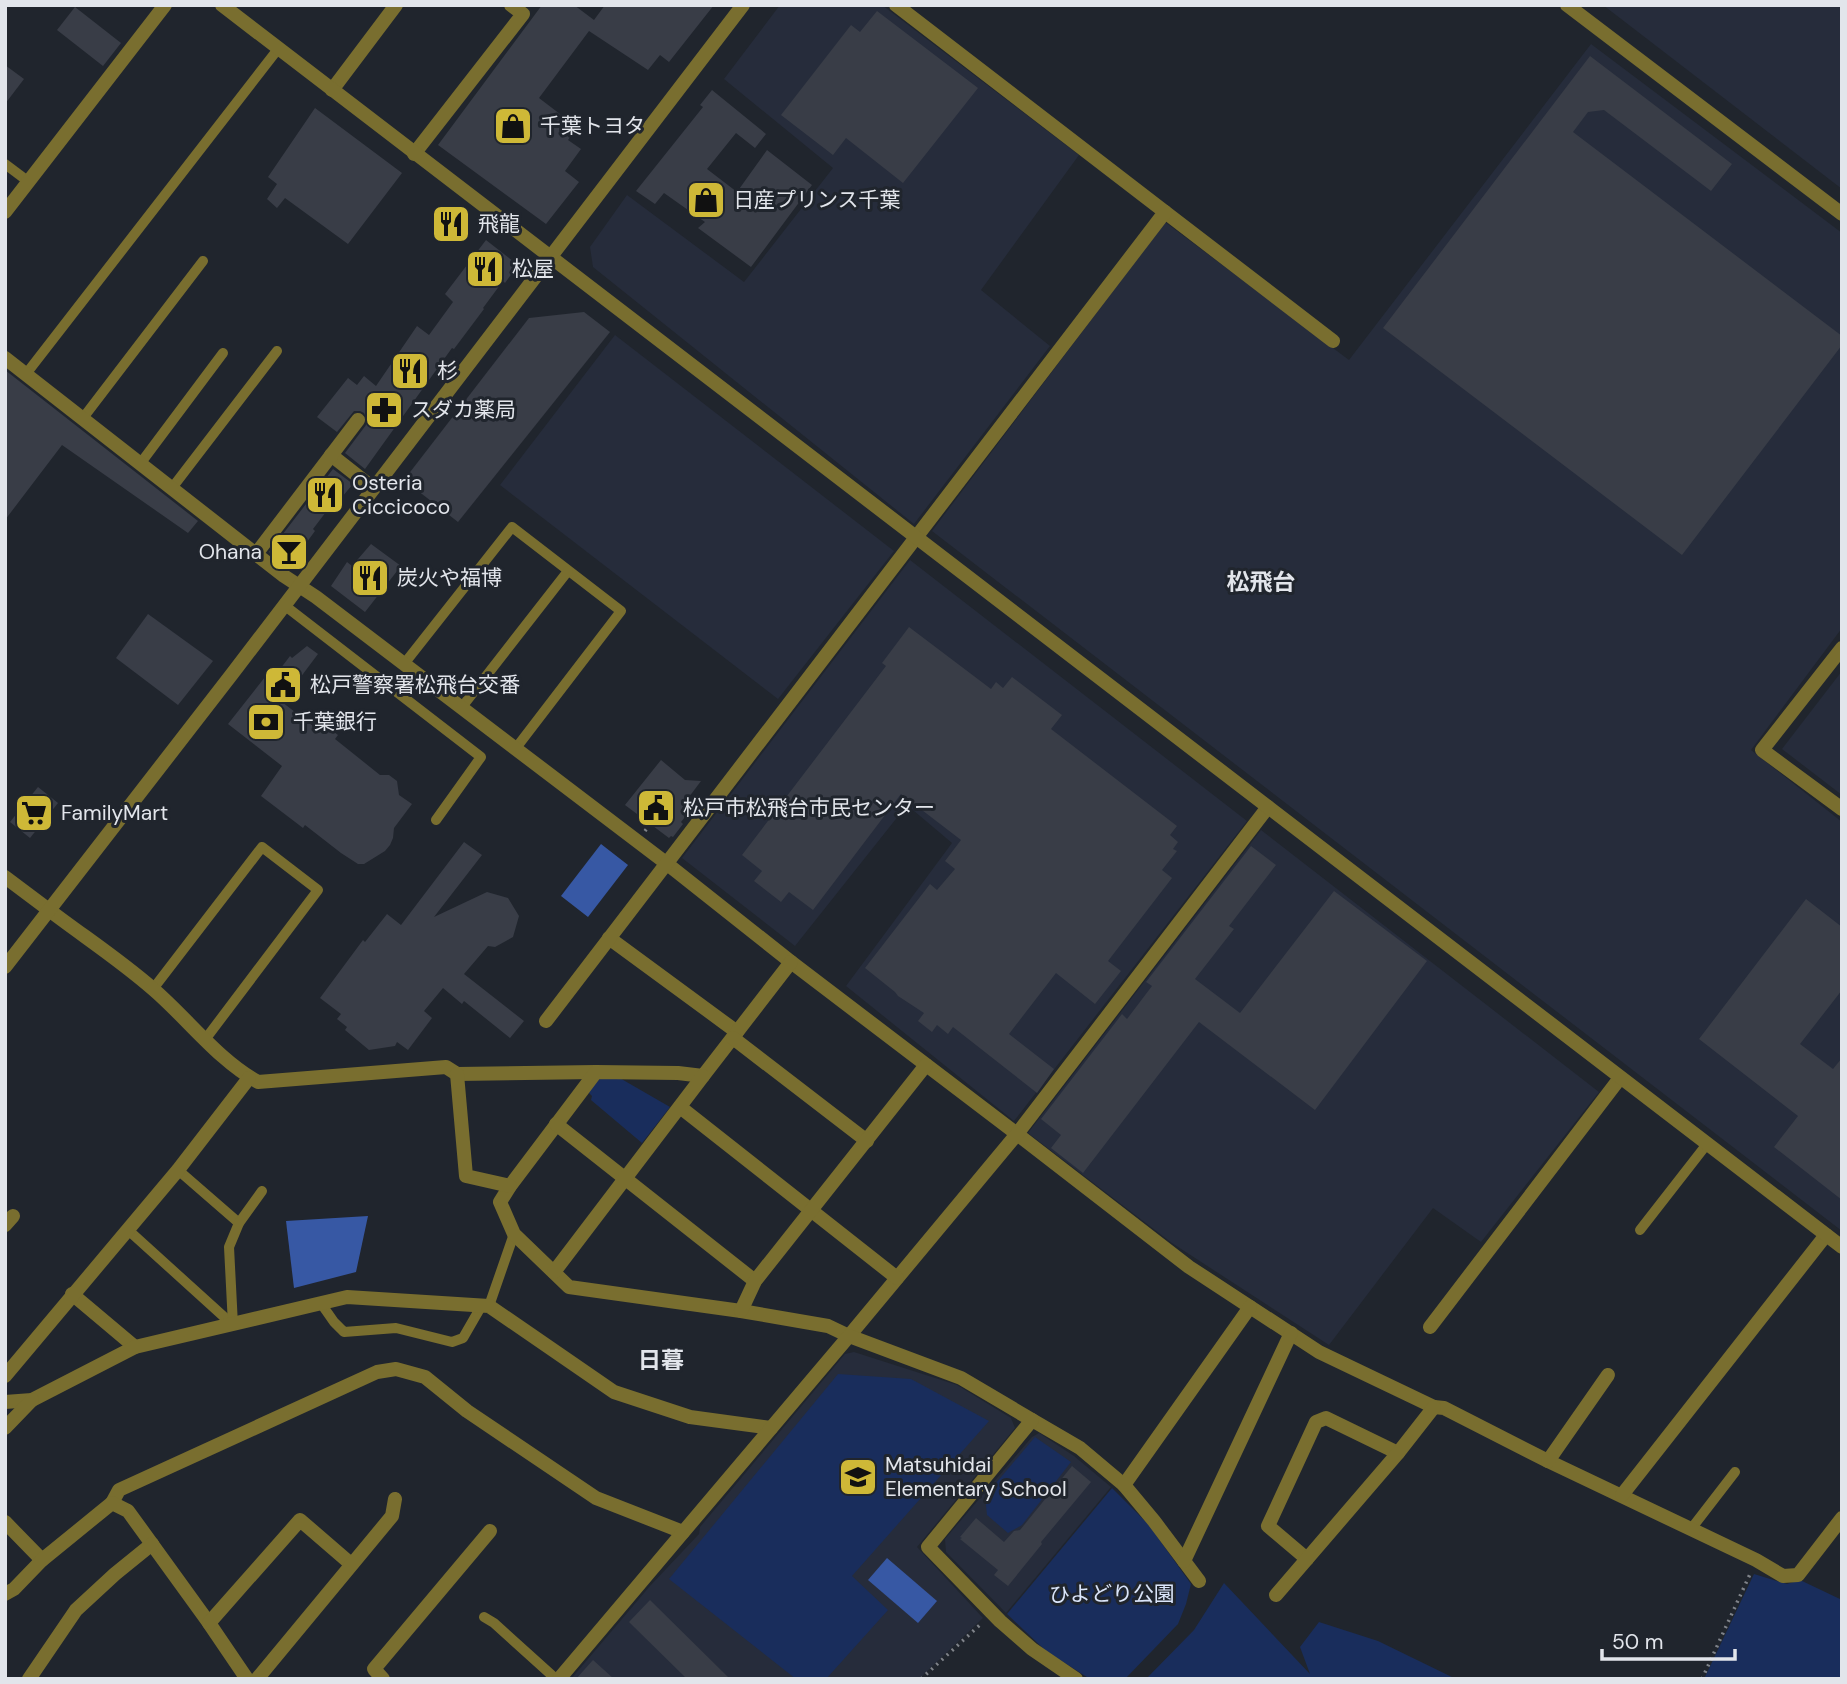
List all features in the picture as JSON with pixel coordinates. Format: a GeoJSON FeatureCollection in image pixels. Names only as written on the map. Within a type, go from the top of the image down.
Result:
{"type":"FeatureCollection","features":[{"type":"Feature","properties":{"kind":"street"},"geometry":{"type":"LineString","coordinates":[[5,212],[165,5]]}},
{"type":"Feature","properties":{"kind":"street"},"geometry":{"type":"LineString","coordinates":[[222,5],[1842,1247]]}},
{"type":"Feature","properties":{"kind":"street"},"geometry":{"type":"LineString","coordinates":[[332,90],[396,5]]}},
{"type":"Feature","properties":{"kind":"street"},"geometry":{"type":"LineString","coordinates":[[414,153],[523,14],[512,5]]}},
{"type":"Feature","properties":{"kind":"street"},"geometry":{"type":"LineString","coordinates":[[5,967],[743,5]]}},
{"type":"Feature","properties":{"kind":"street"},"geometry":{"type":"LineString","coordinates":[[896,5],[1334,341]]}},
{"type":"Feature","properties":{"kind":"street"},"geometry":{"type":"LineString","coordinates":[[1567,5],[1842,214]]}},
{"type":"Feature","properties":{"kind":"street"},"geometry":{"type":"LineString","coordinates":[[546,1021],[1165,212]]}},
{"type":"Feature","properties":{"kind":"street"},"geometry":{"type":"LineString","coordinates":[[5,358],[256,554],[516,748],[1189,1267],[1319,1352],[1434,1407],[1444,1408],[1756,1560],[1783,1576],[1798,1575],[1842,1518]]}},
{"type":"Feature","properties":{"kind":"street"},"geometry":{"type":"LineString","coordinates":[[256,554],[358,420]]}},
{"type":"Feature","properties":{"kind":"street"},"geometry":{"type":"LineString","coordinates":[[331,455],[373,488]]}},
{"type":"Feature","properties":{"kind":"street"},"geometry":{"type":"LineString","coordinates":[[1842,648],[1762,750],[1842,810]]}},
{"type":"Feature","properties":{"kind":"street"},"geometry":{"type":"LineString","coordinates":[[557,1679],[684,1532],[1017,1133],[1268,807]]}},
{"type":"Feature","properties":{"kind":"street"},"geometry":{"type":"LineString","coordinates":[[5,877],[153,989],[204,1041],[258,1083],[446,1067],[457,1074],[596,1072],[704,1076]]}},
{"type":"Feature","properties":{"kind":"street"},"geometry":{"type":"LineString","coordinates":[[609,938],[867,1141]]}},
{"type":"Feature","properties":{"kind":"street"},"geometry":{"type":"LineString","coordinates":[[554,1272],[791,962]]}},
{"type":"Feature","properties":{"kind":"street"},"geometry":{"type":"LineString","coordinates":[[741,1311],[755,1282],[926,1065]]}},
{"type":"Feature","properties":{"kind":"street"},"geometry":{"type":"LineString","coordinates":[[596,1072],[500,1202],[514,1234],[569,1287],[828,1326],[961,1378],[1080,1448],[1124,1485],[1199,1581]]}},
{"type":"Feature","properties":{"kind":"street"},"geometry":{"type":"LineString","coordinates":[[457,1074],[466,1176],[510,1186]]}},
{"type":"Feature","properties":{"kind":"street"},"geometry":{"type":"LineString","coordinates":[[5,1376],[178,1170],[249,1077]]}},
{"type":"Feature","properties":{"kind":"street"},"geometry":{"type":"LineString","coordinates":[[1430,1327],[1620,1078]]}},
{"type":"Feature","properties":{"kind":"street"},"geometry":{"type":"LineString","coordinates":[[680,1107],[897,1278]]}},
{"type":"Feature","properties":{"kind":"street"},"geometry":{"type":"LineString","coordinates":[[556,1124],[755,1282]]}},
{"type":"Feature","properties":{"kind":"street"},"geometry":{"type":"LineString","coordinates":[[1622,1495],[1826,1235]]}},
{"type":"Feature","properties":{"kind":"street"},"geometry":{"type":"LineString","coordinates":[[72,1294],[135,1347]]}},
{"type":"Feature","properties":{"kind":"street"},"geometry":{"type":"LineString","coordinates":[[5,1428],[32,1400],[135,1347],[347,1297],[485,1305],[614,1392],[690,1417],[771,1428]]}},
{"type":"Feature","properties":{"kind":"street"},"geometry":{"type":"LineString","coordinates":[[1124,1485],[1251,1307]]}},
{"type":"Feature","properties":{"kind":"street"},"geometry":{"type":"LineString","coordinates":[[1184,1561],[1291,1333]]}},
{"type":"Feature","properties":{"kind":"street"},"geometry":{"type":"LineString","coordinates":[[5,1594],[112,1503],[119,1490],[377,1372],[396,1369],[425,1377],[467,1411],[596,1498],[684,1532]]}},
{"type":"Feature","properties":{"kind":"street"},"geometry":{"type":"LineString","coordinates":[[1548,1461],[1608,1376]]}},
{"type":"Feature","properties":{"kind":"street"},"geometry":{"type":"LineString","coordinates":[[5,1402],[32,1400]]}},
{"type":"Feature","properties":{"kind":"street"},"geometry":{"type":"LineString","coordinates":[[1276,1595],[1434,1407]]}},
{"type":"Feature","properties":{"kind":"street"},"geometry":{"type":"LineString","coordinates":[[1307,1559],[1268,1526],[1316,1422],[1326,1419],[1398,1453]]}},
{"type":"Feature","properties":{"kind":"street"},"geometry":{"type":"LineString","coordinates":[[1032,1420],[928,1547],[1032,1649],[1076,1679]]}},
{"type":"Feature","properties":{"kind":"street"},"geometry":{"type":"LineString","coordinates":[[257,1679],[392,1516],[395,1499]]}},
{"type":"Feature","properties":{"kind":"street"},"geometry":{"type":"LineString","coordinates":[[112,1503],[128,1511],[247,1679]]}},
{"type":"Feature","properties":{"kind":"street"},"geometry":{"type":"LineString","coordinates":[[209,1623],[300,1520],[351,1564]]}},
{"type":"Feature","properties":{"kind":"street"},"geometry":{"type":"LineString","coordinates":[[8,1530],[42,1560]]}},
{"type":"Feature","properties":{"kind":"street"},"geometry":{"type":"LineString","coordinates":[[383,1679],[374,1669],[490,1531]]}},
{"type":"Feature","properties":{"kind":"street"},"geometry":{"type":"LineString","coordinates":[[30,1679],[76,1611],[152,1544]]}},
{"type":"Feature","properties":{"kind":"lane"},"geometry":{"type":"LineString","coordinates":[[26,374],[278,49]]}},
{"type":"Feature","properties":{"kind":"lane"},"geometry":{"type":"LineString","coordinates":[[5,164],[29,182]]}},
{"type":"Feature","properties":{"kind":"lane"},"geometry":{"type":"LineString","coordinates":[[83,418],[203,261]]}},
{"type":"Feature","properties":{"kind":"lane"},"geometry":{"type":"LineString","coordinates":[[172,488],[277,351]]}},
{"type":"Feature","properties":{"kind":"lane"},"geometry":{"type":"LineString","coordinates":[[140,464],[223,353]]}},
{"type":"Feature","properties":{"kind":"lane"},"geometry":{"type":"LineString","coordinates":[[404,664],[512,527],[621,611],[516,748]]}},
{"type":"Feature","properties":{"kind":"lane"},"geometry":{"type":"LineString","coordinates":[[462,707],[568,571]]}},
{"type":"Feature","properties":{"kind":"lane"},"geometry":{"type":"LineString","coordinates":[[284,605],[481,757],[436,820]]}},
{"type":"Feature","properties":{"kind":"lane"},"geometry":{"type":"LineString","coordinates":[[153,989],[262,847],[318,890],[204,1041]]}},
{"type":"Feature","properties":{"kind":"lane"},"geometry":{"type":"LineString","coordinates":[[1640,1230],[1707,1144]]}},
{"type":"Feature","properties":{"kind":"lane"},"geometry":{"type":"LineString","coordinates":[[178,1170],[239,1223]]}},
{"type":"Feature","properties":{"kind":"lane"},"geometry":{"type":"LineString","coordinates":[[233,1325],[229,1247],[239,1223],[261,1191]]}},
{"type":"Feature","properties":{"kind":"lane"},"geometry":{"type":"LineString","coordinates":[[127,1229],[233,1325]]}},
{"type":"Feature","properties":{"kind":"lane"},"geometry":{"type":"LineString","coordinates":[[320,1302],[344,1332],[396,1328],[452,1342],[463,1338],[485,1305],[514,1234]]}},
{"type":"Feature","properties":{"kind":"lane"},"geometry":{"type":"LineString","coordinates":[[1691,1529],[1735,1472]]}},
{"type":"Feature","properties":{"kind":"lane"},"geometry":{"type":"LineString","coordinates":[[484,1617],[557,1679]]}},
{"type":"Feature","properties":{"kind":"path"},"geometry":{"type":"LineString","coordinates":[[1702,1679],[1756,1560]]}},
{"type":"Feature","properties":{"kind":"path"},"geometry":{"type":"LineString","coordinates":[[921,1679],[993,1613]]}},
{"type":"Feature","properties":{"kind":"shaded area"},"geometry":{"type":"Polygon","coordinates":[[[780,5],[882,5],[1079,155],[981,290],[1050,346],[914,524],[593,267],[590,247],[627,195],[744,282],[833,168],[724,79],[780,5]]]}},
{"type":"Feature","properties":{"kind":"shaded area"},"geometry":{"type":"Polygon","coordinates":[[[1603,5],[1842,5],[1842,189],[1603,5]]]}},
{"type":"Feature","properties":{"kind":"shaded area"},"geometry":{"type":"Polygon","coordinates":[[[1591,44],[1842,233],[1842,628],[1751,750],[1842,822],[1842,1231],[932,531],[1165,222],[1349,360],[1591,44]]]}},
{"type":"Feature","properties":{"kind":"shaded area"},"geometry":{"type":"Polygon","coordinates":[[[615,335],[894,551],[778,699],[500,485],[615,335]]]}},
{"type":"Feature","properties":{"kind":"shaded area"},"geometry":{"type":"Polygon","coordinates":[[[910,560],[1247,821],[1014,1121],[846,986],[952,843],[907,805],[795,946],[682,858],[910,560]]]}},
{"type":"Feature","properties":{"kind":"shaded area"},"geometry":{"type":"Polygon","coordinates":[[[1842,671],[1842,795],[1782,749],[1842,671]]]}},
{"type":"Feature","properties":{"kind":"shaded area"},"geometry":{"type":"Polygon","coordinates":[[[1261,830],[1599,1092],[1481,1242],[1433,1208],[1329,1345],[1172,1243],[1028,1133],[1261,830]]]}},
{"type":"Feature","properties":{"kind":"shaded area"},"geometry":{"type":"Polygon","coordinates":[[[601,844],[628,865],[588,917],[561,896],[601,844]]]}},
{"type":"Feature","properties":{"kind":"shaded area"},"geometry":{"type":"Polygon","coordinates":[[[368,1216],[356,1272],[294,1288],[286,1221],[368,1216]]]}},
{"type":"Feature","properties":{"kind":"shaded area","name":"Matsuhidai Elementary School"},"geometry":{"type":"Polygon","coordinates":[[[854,1352],[957,1385],[1011,1418],[1015,1428],[917,1547],[983,1618],[919,1679],[571,1679],[650,1586],[699,1534],[700,1527],[845,1354],[854,1352]]]}},
{"type":"Feature","properties":{"kind":"shaded area"},"geometry":{"type":"Polygon","coordinates":[[[1039,1433],[1074,1456],[1111,1487],[1006,1613],[946,1552],[945,1539],[1032,1437],[1039,1433]]]}},
{"type":"Feature","properties":{"kind":"shaded area"},"geometry":{"type":"Polygon","coordinates":[[[887,1558],[937,1601],[918,1623],[868,1580],[887,1558]]]}},
{"type":"Feature","properties":{"kind":"green space"},"geometry":{"type":"Polygon","coordinates":[[[601,1077],[618,1077],[670,1107],[642,1143],[591,1100],[592,1096],[588,1092],[601,1077]]]}},
{"type":"Feature","properties":{"kind":"green space"},"geometry":{"type":"Polygon","coordinates":[[[838,1374],[911,1379],[989,1421],[852,1576],[888,1610],[826,1679],[796,1679],[669,1579],[838,1374]]]}},
{"type":"Feature","properties":{"kind":"green space"},"geometry":{"type":"Polygon","coordinates":[[[1035,1437],[1071,1462],[1022,1525],[1008,1533],[987,1515],[985,1496],[1035,1437]]]}},
{"type":"Feature","properties":{"kind":"green space","name":"ひよどり公園"},"geometry":{"type":"Polygon","coordinates":[[[1112,1488],[1148,1524],[1191,1584],[1178,1624],[1125,1679],[1090,1679],[1046,1651],[1007,1614],[1112,1488]]]}},
{"type":"Feature","properties":{"kind":"green space"},"geometry":{"type":"Polygon","coordinates":[[[1754,1574],[1787,1584],[1800,1580],[1842,1600],[1842,1679],[1704,1679],[1754,1574]]]}},
{"type":"Feature","properties":{"kind":"green space"},"geometry":{"type":"Polygon","coordinates":[[[1224,1583],[1310,1674],[1300,1647],[1319,1622],[1378,1641],[1456,1679],[1146,1679],[1194,1630],[1224,1583]]]}},
{"type":"Feature","properties":{"kind":"building"},"geometry":{"type":"Polygon","coordinates":[[[542,5],[574,5],[594,20],[605,5],[714,5],[669,62],[660,55],[648,70],[589,31],[539,98],[577,127],[568,140],[581,149],[565,171],[579,182],[546,224],[438,145],[542,5]]]}},
{"type":"Feature","properties":{"kind":"building"},"geometry":{"type":"Polygon","coordinates":[[[75,7],[121,43],[103,66],[57,30],[75,7]]]}},
{"type":"Feature","properties":{"kind":"building"},"geometry":{"type":"Polygon","coordinates":[[[877,11],[978,88],[903,183],[846,138],[833,155],[781,115],[851,25],[860,32],[877,11]]]}},
{"type":"Feature","properties":{"kind":"building"},"geometry":{"type":"Polygon","coordinates":[[[1590,56],[1732,164],[1711,191],[1604,110],[1588,112],[1573,132],[1842,336],[1842,345],[1682,555],[1383,328],[1590,56]]]}},
{"type":"Feature","properties":{"kind":"building"},"geometry":{"type":"Polygon","coordinates":[[[5,65],[24,79],[5,104],[5,65]]]}},
{"type":"Feature","properties":{"kind":"building"},"geometry":{"type":"Polygon","coordinates":[[[712,90],[766,134],[755,148],[736,133],[707,169],[737,192],[767,150],[812,185],[751,267],[698,228],[705,222],[664,193],[655,204],[636,191],[703,107],[700,105],[712,90]]]}},
{"type":"Feature","properties":{"kind":"building"},"geometry":{"type":"Polygon","coordinates":[[[315,108],[402,173],[348,244],[285,198],[277,208],[267,199],[277,184],[268,177],[315,108]]]}},
{"type":"Feature","properties":{"kind":"building"},"geometry":{"type":"Polygon","coordinates":[[[452,211],[463,219],[449,237],[438,229],[452,211]]]}},
{"type":"Feature","properties":{"kind":"building"},"geometry":{"type":"Polygon","coordinates":[[[486,240],[518,265],[505,283],[503,281],[454,349],[452,348],[365,469],[345,453],[368,421],[364,413],[354,411],[337,432],[317,417],[348,378],[357,385],[364,376],[376,386],[417,326],[429,335],[453,302],[445,294],[486,240]]]}},
{"type":"Feature","properties":{"kind":"building"},"geometry":{"type":"Polygon","coordinates":[[[584,312],[610,332],[458,522],[404,480],[529,318],[584,312]]]}},
{"type":"Feature","properties":{"kind":"building"},"geometry":{"type":"Polygon","coordinates":[[[5,370],[198,521],[188,533],[62,445],[5,520],[5,370]]]}},
{"type":"Feature","properties":{"kind":"building"},"geometry":{"type":"Polygon","coordinates":[[[333,469],[353,484],[331,510],[329,508],[290,565],[285,564],[269,552],[333,469]]]}},
{"type":"Feature","properties":{"kind":"building"},"geometry":{"type":"Polygon","coordinates":[[[371,544],[401,566],[365,612],[331,586],[347,562],[352,566],[371,544]]]}},
{"type":"Feature","properties":{"kind":"building"},"geometry":{"type":"Polygon","coordinates":[[[148,614],[213,661],[178,705],[116,658],[148,614]]]}},
{"type":"Feature","properties":{"kind":"building"},"geometry":{"type":"Polygon","coordinates":[[[909,627],[991,689],[996,682],[1003,688],[1012,677],[1062,715],[1051,729],[1177,826],[1170,835],[1178,842],[1173,849],[1177,851],[1162,870],[1172,878],[1108,961],[1121,971],[1095,1004],[1056,973],[1009,1034],[1054,1069],[1037,1093],[953,1027],[948,1034],[937,1025],[932,1032],[918,1021],[924,1013],[898,996],[865,968],[930,884],[937,890],[955,869],[945,861],[961,840],[901,794],[813,910],[789,892],[781,902],[754,881],[762,871],[742,855],[886,666],[882,663],[909,627]]]}},
{"type":"Feature","properties":{"kind":"building"},"geometry":{"type":"Polygon","coordinates":[[[307,646],[318,654],[282,702],[313,726],[318,720],[338,735],[335,739],[380,775],[389,775],[397,781],[399,795],[412,804],[394,828],[390,845],[364,864],[358,864],[341,853],[305,825],[303,828],[261,796],[282,766],[228,724],[265,677],[271,681],[290,656],[292,658],[307,646]]]}},
{"type":"Feature","properties":{"kind":"building"},"geometry":{"type":"Polygon","coordinates":[[[661,760],[685,780],[701,781],[686,801],[693,807],[673,837],[669,838],[625,805],[661,760]]]}},
{"type":"Feature","properties":{"kind":"building","name":"FamilyMart"},"geometry":{"type":"Polygon","coordinates":[[[38,787],[58,803],[30,838],[10,822],[38,787]]]}},
{"type":"Feature","properties":{"kind":"building"},"geometry":{"type":"Polygon","coordinates":[[[464,842],[482,855],[434,917],[487,892],[508,898],[519,916],[513,937],[495,947],[488,946],[464,974],[524,1021],[510,1038],[464,1001],[462,1004],[443,988],[424,1011],[432,1018],[408,1050],[397,1042],[395,1046],[369,1050],[345,1030],[347,1027],[337,1019],[341,1014],[320,998],[363,940],[365,942],[387,914],[401,925],[464,842]]]}},
{"type":"Feature","properties":{"kind":"building"},"geometry":{"type":"Polygon","coordinates":[[[1251,846],[1276,865],[1229,926],[1234,929],[1195,979],[1240,1013],[1334,891],[1427,961],[1315,1110],[1199,1022],[1083,1173],[1051,1148],[1061,1135],[1041,1119],[1122,1014],[1127,1019],[1152,986],[1146,982],[1251,846]]]}},
{"type":"Feature","properties":{"kind":"building"},"geometry":{"type":"Polygon","coordinates":[[[1806,899],[1842,927],[1842,990],[1800,1044],[1833,1069],[1842,1058],[1842,1200],[1774,1147],[1798,1116],[1699,1039],[1806,899]]]}},
{"type":"Feature","properties":{"kind":"building"},"geometry":{"type":"Polygon","coordinates":[[[1072,1466],[1091,1482],[1008,1586],[994,1575],[998,1570],[960,1537],[976,1518],[1004,1542],[1014,1531],[1020,1530],[1072,1466]]]}},
{"type":"Feature","properties":{"kind":"building"},"geometry":{"type":"Polygon","coordinates":[[[650,1600],[730,1679],[687,1679],[629,1622],[650,1600]]]}},
{"type":"Feature","properties":{"kind":"building"},"geometry":{"type":"Polygon","coordinates":[[[593,1660],[614,1679],[576,1679],[593,1660]]]}},
{"type":"Feature","properties":{"kind":"place","name":"千葉トヨタ"},"geometry":{"type":"Point","coordinates":[513,126]}},
{"type":"Feature","properties":{"kind":"place","name":"日産プリンス千葉"},"geometry":{"type":"Point","coordinates":[706,200]}},
{"type":"Feature","properties":{"kind":"place","name":"飛龍"},"geometry":{"type":"Point","coordinates":[451,224]}},
{"type":"Feature","properties":{"kind":"place","name":"松屋"},"geometry":{"type":"Point","coordinates":[485,269]}},
{"type":"Feature","properties":{"kind":"place","name":"杉"},"geometry":{"type":"Point","coordinates":[410,371]}},
{"type":"Feature","properties":{"kind":"place","name":"スダカ薬局"},"geometry":{"type":"Point","coordinates":[384,410]}},
{"type":"Feature","properties":{"kind":"place","name":"Osteria Ciccicoco"},"geometry":{"type":"Point","coordinates":[325,495]}},
{"type":"Feature","properties":{"kind":"place","name":"Ohana"},"geometry":{"type":"Point","coordinates":[289,552]}},
{"type":"Feature","properties":{"kind":"place","name":"炭火や福博"},"geometry":{"type":"Point","coordinates":[370,578]}},
{"type":"Feature","properties":{"kind":"place","name":"松戸警察署松飛台交番"},"geometry":{"type":"Point","coordinates":[283,685]}},
{"type":"Feature","properties":{"kind":"place","name":"千葉銀行"},"geometry":{"type":"Point","coordinates":[266,722]}},
{"type":"Feature","properties":{"kind":"place","name":"松戸市松飛台市民センター"},"geometry":{"type":"Point","coordinates":[656,808]}},
{"type":"Feature","properties":{"kind":"place","name":"FamilyMart"},"geometry":{"type":"Point","coordinates":[34,813]}},
{"type":"Feature","properties":{"kind":"place","name":"Matsuhidai Elementary School"},"geometry":{"type":"Point","coordinates":[858,1477]}},
{"type":"Feature","properties":{"kind":"district","name":"松飛台"},"geometry":{"type":"Point","coordinates":[1261,582]}},
{"type":"Feature","properties":{"kind":"district","name":"日暮"},"geometry":{"type":"Point","coordinates":[661,1360]}}]}
